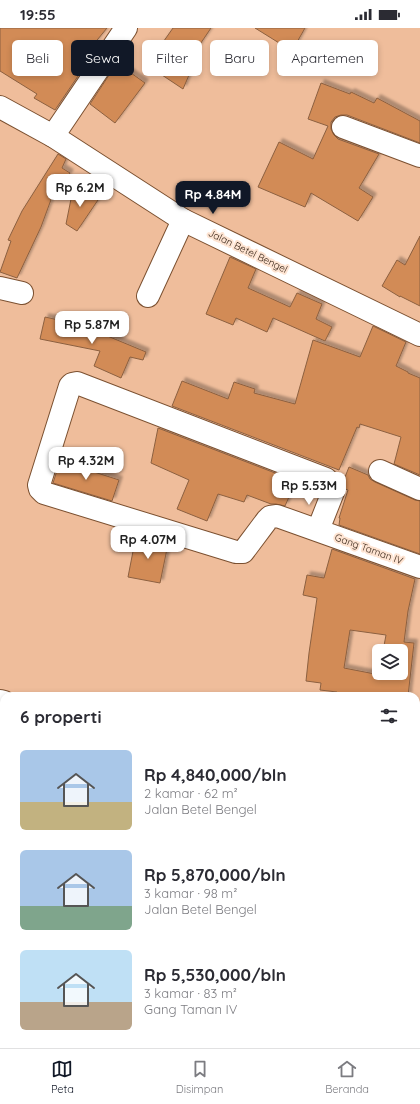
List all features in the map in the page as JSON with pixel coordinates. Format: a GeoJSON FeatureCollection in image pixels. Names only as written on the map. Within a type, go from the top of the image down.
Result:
{"type":"FeatureCollection","features":[{"type":"Feature","properties":{"kind":"street"},"geometry":{"type":"LineString","coordinates":[[54,136],[126,28]]}},
{"type":"Feature","properties":{"kind":"street","name":"Jalan Betel Bengel"},"geometry":{"type":"LineString","coordinates":[[0,106],[54,136],[183,220],[420,335]]}},
{"type":"Feature","properties":{"kind":"street"},"geometry":{"type":"LineString","coordinates":[[343,127],[420,156]]}},
{"type":"Feature","properties":{"kind":"street"},"geometry":{"type":"LineString","coordinates":[[148,296],[183,220]]}},
{"type":"Feature","properties":{"kind":"street"},"geometry":{"type":"LineString","coordinates":[[0,288],[22,293]]}},
{"type":"Feature","properties":{"kind":"street","name":"Gang Taman IV"},"geometry":{"type":"LineString","coordinates":[[318,530],[332,492],[330,482],[326,479],[77,383],[70,386],[39,485],[40,489],[44,493],[236,552],[242,552],[270,517],[280,517],[420,567]]}},
{"type":"Feature","properties":{"kind":"street"},"geometry":{"type":"LineString","coordinates":[[380,471],[420,489]]}},
{"type":"Feature","properties":{"kind":"building"},"geometry":{"type":"Polygon","coordinates":[[[0,28],[107,28],[97,40],[71,40],[71,76],[78,76],[55,110],[34,98],[37,94],[0,71],[0,28]]]}},
{"type":"Feature","properties":{"kind":"building"},"geometry":{"type":"Polygon","coordinates":[[[173,28],[211,28],[202,41],[202,40],[165,40],[173,28]]]}},
{"type":"Feature","properties":{"kind":"building"},"geometry":{"type":"Polygon","coordinates":[[[255,28],[305,28],[298,40],[277,40],[277,42],[255,28]]]}},
{"type":"Feature","properties":{"kind":"building"},"geometry":{"type":"Polygon","coordinates":[[[134,75],[145,83],[115,123],[90,104],[108,76],[134,75]]]}},
{"type":"Feature","properties":{"kind":"building"},"geometry":{"type":"Polygon","coordinates":[[[164,76],[189,76],[183,89],[164,76]]]}},
{"type":"Feature","properties":{"kind":"building"},"geometry":{"type":"Polygon","coordinates":[[[321,83],[350,94],[351,92],[374,103],[377,98],[420,121],[420,143],[347,115],[335,117],[331,122],[331,129],[338,139],[379,154],[359,188],[373,197],[358,221],[311,193],[305,207],[258,187],[279,142],[313,159],[328,126],[308,119],[321,83]]]}},
{"type":"Feature","properties":{"kind":"building"},"geometry":{"type":"Polygon","coordinates":[[[58,154],[66,159],[62,168],[70,173],[61,187],[56,186],[41,227],[17,278],[0,272],[11,241],[8,240],[22,211],[58,154]]]}},
{"type":"Feature","properties":{"kind":"building"},"geometry":{"type":"Polygon","coordinates":[[[74,184],[98,200],[77,231],[66,224],[74,184]]]}},
{"type":"Feature","properties":{"kind":"building"},"geometry":{"type":"Polygon","coordinates":[[[420,236],[420,306],[400,297],[382,286],[397,260],[405,265],[420,236]]]}},
{"type":"Feature","properties":{"kind":"building"},"geometry":{"type":"Polygon","coordinates":[[[230,257],[256,269],[248,288],[290,307],[297,293],[322,304],[316,319],[332,327],[325,341],[273,318],[267,332],[236,318],[233,325],[206,314],[230,257]]]}},
{"type":"Feature","properties":{"kind":"building"},"geometry":{"type":"Polygon","coordinates":[[[45,317],[81,325],[146,352],[143,360],[130,357],[121,378],[94,366],[100,351],[40,339],[45,317]]]}},
{"type":"Feature","properties":{"kind":"building"},"geometry":{"type":"Polygon","coordinates":[[[373,326],[406,342],[396,366],[420,378],[420,475],[394,464],[401,437],[360,424],[359,428],[357,427],[339,470],[172,406],[182,381],[228,399],[234,382],[255,389],[254,393],[295,404],[313,340],[360,357],[373,326]]]}},
{"type":"Feature","properties":{"kind":"building"},"geometry":{"type":"Polygon","coordinates":[[[158,428],[296,481],[285,506],[271,504],[247,495],[244,502],[218,494],[207,521],[177,509],[189,480],[151,463],[158,428]]]}},
{"type":"Feature","properties":{"kind":"building"},"geometry":{"type":"Polygon","coordinates":[[[60,461],[119,480],[112,501],[53,483],[60,461]]]}},
{"type":"Feature","properties":{"kind":"building"},"geometry":{"type":"Polygon","coordinates":[[[349,467],[368,475],[370,479],[375,482],[420,501],[420,554],[339,525],[339,518],[348,490],[345,489],[343,482],[349,467]]]}},
{"type":"Feature","properties":{"kind":"building"},"geometry":{"type":"Polygon","coordinates":[[[136,536],[168,544],[160,583],[128,577],[136,536]]]}},
{"type":"Feature","properties":{"kind":"building"},"geometry":{"type":"Polygon","coordinates":[[[332,549],[415,579],[408,611],[404,642],[414,643],[408,692],[337,692],[320,690],[321,683],[306,681],[317,598],[303,595],[307,575],[324,578],[332,549]]]}}]}
